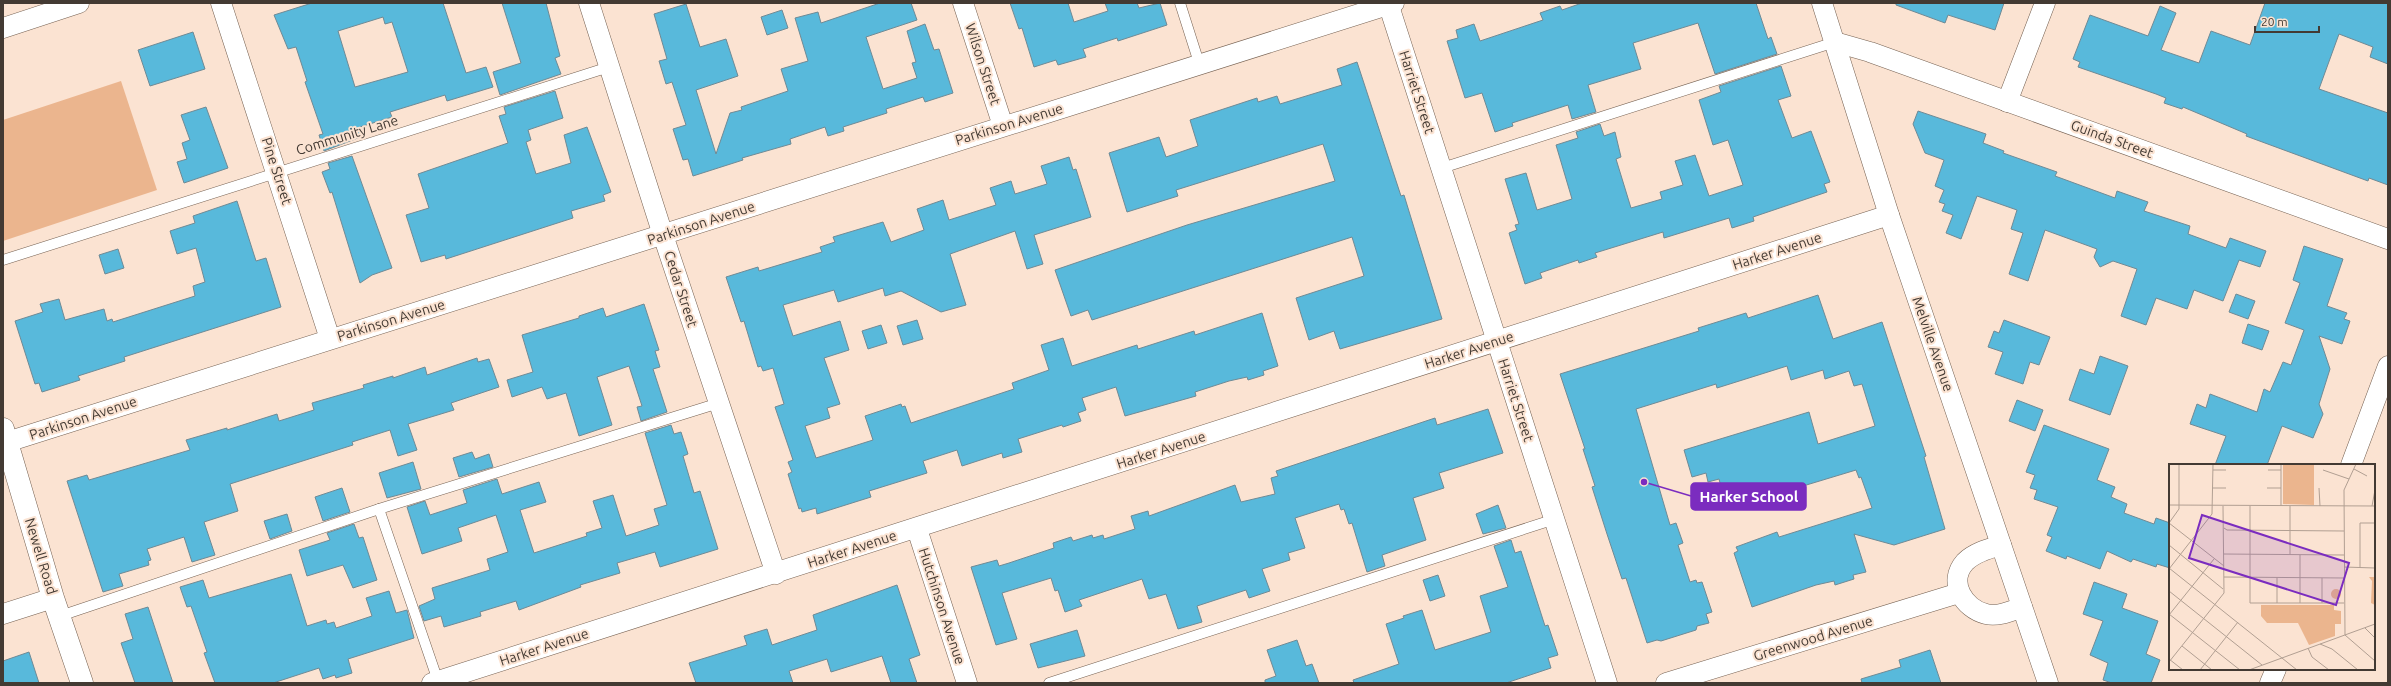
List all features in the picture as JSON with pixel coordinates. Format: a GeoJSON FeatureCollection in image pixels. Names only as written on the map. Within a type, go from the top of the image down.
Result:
{"type":"FeatureCollection","features":[{"type":"Feature","properties":{"kind":"street"},"geometry":{"type":"LineString","coordinates":[[3,28],[79,3]]}},
{"type":"Feature","properties":{"kind":"street","name":"Pine Street"},"geometry":{"type":"LineString","coordinates":[[221,3],[330,339]]}},
{"type":"Feature","properties":{"kind":"street","name":"Cedar Street"},"geometry":{"type":"LineString","coordinates":[[589,3],[663,235],[776,574]]}},
{"type":"Feature","properties":{"kind":"street","name":"Wilson Street"},"geometry":{"type":"LineString","coordinates":[[962,3],[1003,126]]}},
{"type":"Feature","properties":{"kind":"street","name":"Melville Avenue"},"geometry":{"type":"LineString","coordinates":[[1822,3],[1889,215],[2048,683]]}},
{"type":"Feature","properties":{"kind":"street"},"geometry":{"type":"LineString","coordinates":[[2007,102],[2044,3]]}},
{"type":"Feature","properties":{"kind":"street","name":"Parkinson Avenue"},"geometry":{"type":"LineString","coordinates":[[5,435],[330,339],[663,235],[1003,126],[1200,66],[1390,4]]}},
{"type":"Feature","properties":{"kind":"street","name":"Harriet Street"},"geometry":{"type":"LineString","coordinates":[[1390,4],[1607,683]]}},
{"type":"Feature","properties":{"kind":"street","name":"Guinda Street"},"geometry":{"type":"LineString","coordinates":[[1835,42],[1870,52],[2388,239]]}},
{"type":"Feature","properties":{"kind":"street","name":"Harker Avenue"},"geometry":{"type":"LineString","coordinates":[[435,682],[917,529],[1497,340],[1889,215]]}},
{"type":"Feature","properties":{"kind":"street"},"geometry":{"type":"LineString","coordinates":[[2351,464],[2388,366]]}},
{"type":"Feature","properties":{"kind":"street","name":"Newell Road"},"geometry":{"type":"LineString","coordinates":[[5,435],[56,607],[82,683]]}},
{"type":"Feature","properties":{"kind":"street","name":"Hutchinson Avenue"},"geometry":{"type":"LineString","coordinates":[[917,529],[967,683]]}},
{"type":"Feature","properties":{"kind":"street"},"geometry":{"type":"LineString","coordinates":[[2001,545],[1973,556],[1964,563],[1958,575],[1959,593],[1966,603],[1987,614],[1999,615],[2022,607]]}},
{"type":"Feature","properties":{"kind":"street","name":"Greenwood Avenue"},"geometry":{"type":"LineString","coordinates":[[1666,683],[1959,593]]}},
{"type":"Feature","properties":{"kind":"street"},"geometry":{"type":"LineString","coordinates":[[3,614],[56,607]]}},
{"type":"Feature","properties":{"kind":"street"},"geometry":{"type":"LineString","coordinates":[[2270,683],[2276,670]]}},
{"type":"Feature","properties":{"kind":"lane"},"geometry":{"type":"LineString","coordinates":[[1180,3],[1200,66]]}},
{"type":"Feature","properties":{"kind":"lane"},"geometry":{"type":"LineString","coordinates":[[1442,168],[1835,42]]}},
{"type":"Feature","properties":{"kind":"lane","name":"Community Lane"},"geometry":{"type":"LineString","coordinates":[[3,260],[609,67]]}},
{"type":"Feature","properties":{"kind":"lane"},"geometry":{"type":"LineString","coordinates":[[56,607],[379,509],[719,403]]}},
{"type":"Feature","properties":{"kind":"lane"},"geometry":{"type":"LineString","coordinates":[[379,509],[435,682]]}},
{"type":"Feature","properties":{"kind":"lane"},"geometry":{"type":"LineString","coordinates":[[1048,683],[1555,519]]}},
{"type":"Feature","properties":{"kind":"shaded area"},"geometry":{"type":"Polygon","coordinates":[[[121,81],[157,190],[3,241],[3,120],[121,81]]]}},
{"type":"Feature","properties":{"kind":"building"},"geometry":{"type":"Polygon","coordinates":[[[312,3],[443,3],[466,73],[486,67],[493,87],[447,101],[445,95],[390,112],[392,117],[360,127],[363,136],[324,151],[319,135],[323,134],[305,82],[307,81],[296,47],[288,49],[274,15],[312,3]],[[383,17],[338,31],[355,87],[408,72],[392,22],[385,24],[383,17]]]}},
{"type":"Feature","properties":{"kind":"building"},"geometry":{"type":"Polygon","coordinates":[[[502,3],[546,3],[560,56],[555,58],[561,74],[500,95],[493,72],[521,63],[502,3]]]}},
{"type":"Feature","properties":{"kind":"building"},"geometry":{"type":"Polygon","coordinates":[[[880,3],[911,3],[917,20],[866,37],[883,89],[917,78],[912,63],[916,62],[907,31],[925,24],[934,50],[939,49],[953,93],[925,102],[923,97],[886,109],[887,113],[843,127],[844,131],[828,136],[825,127],[790,139],[791,144],[742,158],[743,160],[693,176],[688,159],[683,160],[673,129],[686,125],[672,82],[666,84],[659,61],[667,59],[654,14],[686,4],[700,47],[726,39],[738,76],[696,90],[716,154],[730,113],[742,110],[741,107],[788,91],[781,69],[808,61],[795,18],[818,12],[821,23],[880,3]]]}},
{"type":"Feature","properties":{"kind":"building"},"geometry":{"type":"Polygon","coordinates":[[[1010,3],[1068,3],[1074,22],[1108,11],[1105,3],[1137,3],[1139,8],[1160,3],[1167,25],[1118,41],[1117,38],[1083,49],[1086,57],[1058,65],[1056,60],[1034,67],[1022,28],[1019,29],[1010,3]]]}},
{"type":"Feature","properties":{"kind":"building"},"geometry":{"type":"Polygon","coordinates":[[[1582,3],[1756,3],[1768,39],[1771,37],[1777,54],[1715,74],[1698,23],[1633,43],[1641,69],[1588,85],[1596,112],[1572,119],[1568,105],[1512,123],[1513,126],[1495,132],[1482,93],[1465,98],[1447,41],[1458,38],[1456,30],[1474,24],[1480,41],[1543,20],[1540,13],[1560,6],[1562,10],[1582,3]]]}},
{"type":"Feature","properties":{"kind":"building"},"geometry":{"type":"Polygon","coordinates":[[[1896,3],[2004,3],[1995,30],[1948,15],[1945,23],[1896,5],[1896,3]]]}},
{"type":"Feature","properties":{"kind":"building"},"geometry":{"type":"Polygon","coordinates":[[[2265,3],[2388,3],[2388,64],[2370,57],[2373,47],[2339,34],[2319,89],[2388,113],[2388,185],[2369,178],[2368,181],[2246,136],[2247,134],[2183,107],[2182,109],[2164,103],[2166,98],[2078,67],[2080,62],[2073,59],[2090,15],[2148,36],[2160,6],[2176,13],[2161,50],[2199,63],[2211,31],[2250,45],[2265,3]]]}},
{"type":"Feature","properties":{"kind":"building"},"geometry":{"type":"Polygon","coordinates":[[[782,10],[788,28],[767,35],[761,17],[782,10]]]}},
{"type":"Feature","properties":{"kind":"building"},"geometry":{"type":"Polygon","coordinates":[[[193,32],[205,69],[150,86],[138,50],[193,32]]]}},
{"type":"Feature","properties":{"kind":"building"},"geometry":{"type":"Polygon","coordinates":[[[1357,62],[1401,196],[1404,195],[1442,319],[1340,349],[1334,331],[1309,340],[1296,298],[1364,276],[1352,237],[1092,320],[1088,310],[1071,316],[1055,270],[1187,225],[1335,181],[1323,144],[1176,190],[1178,196],[1127,212],[1109,153],[1159,137],[1166,157],[1198,146],[1190,120],[1257,98],[1258,102],[1277,96],[1280,104],[1342,85],[1337,69],[1357,62]]]}},
{"type":"Feature","properties":{"kind":"building"},"geometry":{"type":"Polygon","coordinates":[[[1781,66],[1791,96],[1778,100],[1792,138],[1811,131],[1830,182],[1824,184],[1827,192],[1753,217],[1754,221],[1732,228],[1729,218],[1664,238],[1663,232],[1595,253],[1597,257],[1579,263],[1578,260],[1540,273],[1542,278],[1525,284],[1509,233],[1517,230],[1515,225],[1519,224],[1505,179],[1526,173],[1537,210],[1572,199],[1556,145],[1578,138],[1576,132],[1600,124],[1604,136],[1615,132],[1621,157],[1616,159],[1631,208],[1662,199],[1660,192],[1683,185],[1675,161],[1695,155],[1709,196],[1743,185],[1728,140],[1713,145],[1699,100],[1721,92],[1719,86],[1781,66]]]}},
{"type":"Feature","properties":{"kind":"building"},"geometry":{"type":"Polygon","coordinates":[[[555,91],[563,118],[528,130],[531,140],[526,142],[536,174],[571,163],[564,135],[587,127],[611,192],[603,195],[605,201],[571,211],[573,218],[446,259],[445,255],[421,262],[406,215],[429,208],[418,174],[508,143],[499,116],[506,114],[504,107],[555,91]]]}},
{"type":"Feature","properties":{"kind":"building"},"geometry":{"type":"Polygon","coordinates":[[[206,107],[228,168],[184,183],[177,162],[187,159],[182,143],[190,140],[181,115],[206,107]]]}},
{"type":"Feature","properties":{"kind":"building"},"geometry":{"type":"Polygon","coordinates":[[[1918,111],[1986,134],[1983,143],[2004,151],[2003,153],[2057,172],[2055,176],[2115,198],[2117,191],[2148,202],[2144,211],[2190,226],[2188,234],[2226,248],[2230,238],[2266,251],[2260,267],[2239,260],[2223,301],[2194,290],[2187,309],[2156,298],[2146,325],[2121,316],[2137,269],[2113,261],[2100,267],[2094,257],[2097,249],[2045,230],[2028,281],[2009,274],[2023,233],[2011,229],[2017,210],[1977,196],[1961,239],[1946,233],[1953,215],[1942,211],[1945,204],[1939,202],[1944,190],[1935,186],[1944,160],[1925,153],[1913,124],[1918,111]]]}},
{"type":"Feature","properties":{"kind":"building"},"geometry":{"type":"Polygon","coordinates":[[[352,156],[392,268],[372,275],[360,283],[332,192],[330,193],[322,172],[330,169],[328,163],[352,156]]]}},
{"type":"Feature","properties":{"kind":"building"},"geometry":{"type":"Polygon","coordinates":[[[1069,157],[1073,170],[1076,169],[1091,217],[1034,235],[1043,264],[1027,269],[1015,231],[950,254],[966,305],[941,312],[901,291],[885,296],[883,288],[838,302],[834,290],[783,305],[793,336],[840,321],[849,350],[824,358],[840,404],[827,408],[830,418],[805,426],[816,458],[873,440],[865,416],[901,404],[902,407],[905,406],[911,423],[1014,389],[1012,383],[1049,370],[1041,345],[1063,338],[1072,366],[1137,345],[1138,349],[1194,331],[1195,335],[1262,313],[1278,366],[1263,371],[1264,375],[1248,380],[1247,377],[1229,381],[1195,392],[1196,396],[1125,416],[1116,387],[1082,398],[1086,410],[1078,413],[1081,421],[1063,427],[1062,425],[1018,439],[1022,452],[1003,458],[1002,453],[962,466],[957,450],[923,461],[927,473],[869,491],[871,497],[817,514],[816,508],[802,512],[801,508],[799,509],[788,474],[792,472],[788,462],[793,460],[775,407],[784,404],[773,368],[763,371],[761,366],[758,367],[744,321],[741,322],[726,277],[758,267],[759,271],[822,252],[820,247],[835,242],[833,237],[883,222],[891,242],[924,230],[917,209],[943,200],[949,220],[996,205],[990,188],[1011,181],[1015,194],[1047,184],[1041,166],[1069,157]]]}},
{"type":"Feature","properties":{"kind":"building"},"geometry":{"type":"Polygon","coordinates":[[[237,201],[256,261],[266,258],[281,307],[124,357],[125,361],[78,376],[80,380],[42,392],[39,383],[35,384],[15,321],[43,312],[40,304],[59,299],[65,320],[104,309],[107,321],[112,319],[113,322],[195,296],[193,286],[205,282],[196,248],[177,254],[170,231],[195,223],[193,216],[237,201]]]}},
{"type":"Feature","properties":{"kind":"building"},"geometry":{"type":"Polygon","coordinates":[[[2304,246],[2343,259],[2327,306],[2347,313],[2344,319],[2350,321],[2342,344],[2319,336],[2330,369],[2319,404],[2323,414],[2313,438],[2282,426],[2267,464],[2215,464],[2226,436],[2190,424],[2197,404],[2206,408],[2210,394],[2257,412],[2264,389],[2270,392],[2283,362],[2291,365],[2304,330],[2285,323],[2300,283],[2293,280],[2304,246]]]}},
{"type":"Feature","properties":{"kind":"building"},"geometry":{"type":"Polygon","coordinates":[[[118,249],[124,268],[105,274],[99,255],[118,249]]]}},
{"type":"Feature","properties":{"kind":"building"},"geometry":{"type":"Polygon","coordinates":[[[2236,294],[2255,301],[2248,319],[2229,312],[2236,294]]]}},
{"type":"Feature","properties":{"kind":"building"},"geometry":{"type":"Polygon","coordinates":[[[1818,295],[1833,339],[1882,322],[1926,456],[1924,457],[1945,529],[1894,545],[1854,534],[1866,572],[1853,575],[1854,579],[1835,585],[1834,581],[1816,585],[1752,607],[1734,553],[1738,551],[1736,547],[1777,532],[1779,537],[1872,508],[1861,477],[1859,478],[1856,470],[1770,496],[1768,489],[1725,502],[1719,479],[1708,482],[1706,473],[1692,477],[1684,450],[1809,412],[1818,444],[1875,426],[1862,384],[1854,386],[1849,371],[1825,379],[1823,370],[1791,380],[1787,366],[1717,388],[1716,384],[1636,409],[1670,525],[1676,523],[1683,543],[1678,545],[1690,582],[1696,580],[1697,583],[1702,582],[1712,612],[1706,614],[1709,623],[1697,626],[1696,630],[1661,641],[1657,640],[1647,643],[1626,578],[1622,579],[1607,534],[1592,487],[1595,486],[1583,449],[1585,449],[1560,374],[1699,331],[1698,328],[1746,313],[1748,318],[1818,295]]]}},
{"type":"Feature","properties":{"kind":"building"},"geometry":{"type":"Polygon","coordinates":[[[644,304],[659,350],[655,351],[660,367],[653,369],[667,412],[641,421],[637,407],[642,406],[629,366],[597,377],[612,425],[579,436],[566,393],[547,399],[542,387],[512,397],[507,380],[533,372],[522,335],[579,318],[579,316],[603,308],[606,317],[644,304]]]}},
{"type":"Feature","properties":{"kind":"building"},"geometry":{"type":"Polygon","coordinates":[[[917,320],[923,339],[903,345],[897,326],[917,320]]]}},
{"type":"Feature","properties":{"kind":"building"},"geometry":{"type":"Polygon","coordinates":[[[2004,320],[2050,337],[2039,365],[2030,362],[2023,384],[1995,374],[2003,352],[1988,347],[1994,331],[1999,333],[2004,320]]]}},
{"type":"Feature","properties":{"kind":"building"},"geometry":{"type":"Polygon","coordinates":[[[2248,324],[2269,331],[2262,350],[2242,343],[2248,324]]]}},
{"type":"Feature","properties":{"kind":"building"},"geometry":{"type":"Polygon","coordinates":[[[881,325],[887,343],[868,349],[862,331],[881,325]]]}},
{"type":"Feature","properties":{"kind":"building"},"geometry":{"type":"Polygon","coordinates":[[[2100,356],[2128,366],[2110,415],[2069,400],[2080,369],[2094,374],[2100,356]]]}},
{"type":"Feature","properties":{"kind":"building"},"geometry":{"type":"Polygon","coordinates":[[[477,358],[478,362],[489,359],[499,387],[451,403],[454,410],[408,424],[417,450],[398,456],[390,430],[352,442],[353,445],[230,484],[238,511],[204,522],[215,555],[192,562],[184,537],[147,549],[151,560],[148,561],[149,565],[119,574],[123,586],[103,592],[67,481],[87,475],[89,480],[190,450],[186,440],[227,428],[227,430],[277,414],[279,421],[314,410],[312,403],[364,388],[363,385],[393,376],[393,378],[425,367],[427,375],[477,358]]]}},
{"type":"Feature","properties":{"kind":"building"},"geometry":{"type":"Polygon","coordinates":[[[2017,400],[2043,410],[2035,431],[2009,421],[2017,400]]]}},
{"type":"Feature","properties":{"kind":"building"},"geometry":{"type":"Polygon","coordinates":[[[1488,409],[1503,453],[1439,473],[1444,488],[1413,498],[1426,540],[1382,555],[1385,566],[1367,572],[1352,523],[1349,524],[1344,509],[1341,510],[1339,504],[1295,518],[1305,548],[1288,553],[1290,560],[1262,569],[1270,591],[1249,598],[1246,590],[1197,606],[1202,622],[1178,629],[1166,594],[1149,599],[1142,579],[1079,600],[1082,606],[1065,612],[1058,590],[1055,591],[1051,578],[1002,593],[1017,639],[996,645],[971,567],[997,560],[999,566],[1009,563],[1054,548],[1053,543],[1071,537],[1073,541],[1092,535],[1093,538],[1103,535],[1104,539],[1135,529],[1131,516],[1148,511],[1149,516],[1235,485],[1241,502],[1275,494],[1271,478],[1278,476],[1276,471],[1435,418],[1437,425],[1488,409]]]}},
{"type":"Feature","properties":{"kind":"building"},"geometry":{"type":"Polygon","coordinates":[[[671,425],[674,434],[681,432],[688,454],[683,456],[694,493],[700,491],[718,549],[660,567],[655,552],[617,563],[620,573],[580,585],[581,587],[519,610],[516,601],[480,612],[481,616],[444,627],[441,616],[424,621],[419,606],[435,599],[432,588],[490,570],[487,559],[508,552],[496,515],[458,528],[462,541],[422,554],[407,507],[425,501],[430,515],[467,503],[463,490],[497,479],[502,494],[539,482],[546,502],[520,510],[534,553],[587,536],[586,533],[602,528],[593,501],[613,495],[626,536],[659,525],[654,509],[667,505],[645,433],[671,425]]]}},
{"type":"Feature","properties":{"kind":"building"},"geometry":{"type":"Polygon","coordinates":[[[2044,425],[2109,449],[2097,480],[2115,487],[2111,497],[2127,504],[2124,513],[2154,524],[2156,518],[2169,523],[2169,568],[2157,564],[2156,567],[2133,559],[2131,562],[2107,551],[2100,569],[2067,556],[2066,559],[2046,551],[2052,537],[2047,535],[2058,507],[2034,499],[2037,490],[2030,488],[2035,475],[2026,472],[2044,425]]]}},
{"type":"Feature","properties":{"kind":"building"},"geometry":{"type":"Polygon","coordinates":[[[472,452],[475,459],[489,454],[493,467],[459,477],[453,458],[472,452]]]}},
{"type":"Feature","properties":{"kind":"building"},"geometry":{"type":"Polygon","coordinates":[[[413,462],[421,489],[387,498],[379,473],[413,462]]]}},
{"type":"Feature","properties":{"kind":"building"},"geometry":{"type":"Polygon","coordinates":[[[342,488],[350,512],[323,521],[315,497],[342,488]]]}},
{"type":"Feature","properties":{"kind":"building"},"geometry":{"type":"Polygon","coordinates":[[[1498,505],[1506,528],[1483,534],[1476,514],[1498,505]]]}},
{"type":"Feature","properties":{"kind":"building"},"geometry":{"type":"Polygon","coordinates":[[[287,514],[292,531],[270,539],[264,521],[287,514]]]}},
{"type":"Feature","properties":{"kind":"building"},"geometry":{"type":"Polygon","coordinates":[[[354,524],[359,538],[363,537],[377,580],[353,588],[343,565],[307,576],[299,550],[330,540],[327,533],[354,524]]]}},
{"type":"Feature","properties":{"kind":"building"},"geometry":{"type":"Polygon","coordinates":[[[1511,540],[1515,553],[1521,551],[1545,626],[1548,625],[1558,655],[1548,658],[1551,668],[1506,683],[1354,683],[1353,680],[1399,664],[1386,624],[1404,618],[1403,616],[1422,610],[1435,650],[1491,632],[1480,596],[1508,587],[1494,546],[1511,540]]]}},
{"type":"Feature","properties":{"kind":"building"},"geometry":{"type":"Polygon","coordinates":[[[291,574],[307,626],[326,620],[327,624],[334,622],[336,628],[372,616],[366,598],[389,591],[396,613],[407,610],[414,638],[348,659],[352,673],[336,678],[335,675],[323,679],[319,668],[273,683],[215,683],[204,653],[207,652],[191,606],[187,607],[180,587],[203,580],[209,598],[291,574]]]}},
{"type":"Feature","properties":{"kind":"building"},"geometry":{"type":"Polygon","coordinates":[[[1438,575],[1445,596],[1430,601],[1423,580],[1438,575]]]}},
{"type":"Feature","properties":{"kind":"building"},"geometry":{"type":"Polygon","coordinates":[[[2094,582],[2127,594],[2122,608],[2158,621],[2146,654],[2160,660],[2151,683],[2112,683],[2103,680],[2108,663],[2090,655],[2103,621],[2083,614],[2094,582]]]}},
{"type":"Feature","properties":{"kind":"building"},"geometry":{"type":"Polygon","coordinates":[[[897,585],[920,655],[909,659],[917,683],[891,683],[882,656],[831,672],[827,659],[789,671],[793,683],[696,683],[689,663],[747,645],[744,636],[767,629],[772,645],[817,630],[813,615],[897,585]]]}},
{"type":"Feature","properties":{"kind":"building"},"geometry":{"type":"Polygon","coordinates":[[[148,607],[173,683],[135,683],[121,643],[133,639],[125,614],[148,607]]]}},
{"type":"Feature","properties":{"kind":"building"},"geometry":{"type":"Polygon","coordinates":[[[1077,630],[1085,656],[1038,668],[1030,644],[1077,630]]]}},
{"type":"Feature","properties":{"kind":"building"},"geometry":{"type":"Polygon","coordinates":[[[1297,640],[1306,666],[1312,664],[1319,683],[1265,683],[1265,680],[1276,676],[1267,650],[1297,640]]]}},
{"type":"Feature","properties":{"kind":"building"},"geometry":{"type":"Polygon","coordinates":[[[1930,650],[1941,683],[1862,683],[1861,679],[1901,667],[1899,660],[1930,650]]]}},
{"type":"Feature","properties":{"kind":"building"},"geometry":{"type":"Polygon","coordinates":[[[29,652],[39,683],[3,683],[3,661],[29,652]]]}},
{"type":"Feature","properties":{"kind":"place","name":"Harker School"},"geometry":{"type":"Point","coordinates":[1644,482]}}]}
